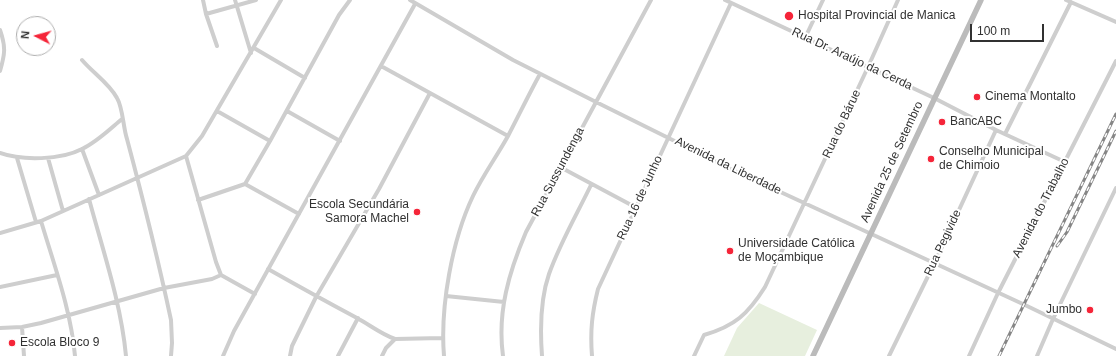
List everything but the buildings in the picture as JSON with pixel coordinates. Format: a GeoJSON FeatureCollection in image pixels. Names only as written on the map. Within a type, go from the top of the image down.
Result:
{"type":"FeatureCollection","features":[{"type":"Feature","properties":{"kind":"street"},"geometry":{"type":"LineString","coordinates":[[203,0],[206,14],[217,46]]}},
{"type":"Feature","properties":{"kind":"street"},"geometry":{"type":"LineString","coordinates":[[234,0],[251,53]]}},
{"type":"Feature","properties":{"kind":"street"},"geometry":{"type":"LineString","coordinates":[[206,14],[256,0]]}},
{"type":"Feature","properties":{"kind":"street"},"geometry":{"type":"LineString","coordinates":[[0,233],[38,222],[186,156],[202,136],[281,0]]}},
{"type":"Feature","properties":{"kind":"street"},"geometry":{"type":"LineString","coordinates":[[198,200],[245,184],[287,111],[339,15],[350,0]]}},
{"type":"Feature","properties":{"kind":"street","name":"Avenida da Liberdade"},"geometry":{"type":"LineString","coordinates":[[410,0],[513,60],[596,102],[804,203],[1116,349]]}},
{"type":"Feature","properties":{"kind":"street","name":"Rua Sussundenga"},"geometry":{"type":"LineString","coordinates":[[503,356],[504,302],[514,260],[526,232],[560,167],[651,0]]}},
{"type":"Feature","properties":{"kind":"street","name":"Rua Dr. Araújo da Cerda"},"geometry":{"type":"LineString","coordinates":[[725,0],[934,98],[996,130],[1065,162]]}},
{"type":"Feature","properties":{"kind":"street"},"geometry":{"type":"LineString","coordinates":[[805,38],[823,0]]}},
{"type":"Feature","properties":{"kind":"street","name":"Rua do Bárue"},"geometry":{"type":"LineString","coordinates":[[694,356],[704,335],[733,324],[757,301],[765,287],[898,0]]}},
{"type":"Feature","properties":{"kind":"street","name":"Avenida 25 de Setembro"},"geometry":{"type":"LineString","coordinates":[[813,356],[981,0]]}},
{"type":"Feature","properties":{"kind":"street"},"geometry":{"type":"LineString","coordinates":[[1005,134],[1068,1],[1116,22]]}},
{"type":"Feature","properties":{"kind":"street","name":"Rua 16 de Junho"},"geometry":{"type":"LineString","coordinates":[[592,356],[591,332],[598,289],[731,3]]}},
{"type":"Feature","properties":{"kind":"street"},"geometry":{"type":"LineString","coordinates":[[223,356],[234,331],[415,4]]}},
{"type":"Feature","properties":{"kind":"street"},"geometry":{"type":"LineString","coordinates":[[0,30],[5,51],[0,71]]}},
{"type":"Feature","properties":{"kind":"street"},"geometry":{"type":"LineString","coordinates":[[254,48],[304,78]]}},
{"type":"Feature","properties":{"kind":"street"},"geometry":{"type":"LineString","coordinates":[[82,60],[112,89],[122,110],[122,119],[138,177],[171,320],[171,356]]}},
{"type":"Feature","properties":{"kind":"street","name":"Avenida do Trabalho"},"geometry":{"type":"LineString","coordinates":[[969,356],[998,293],[1116,61]]}},
{"type":"Feature","properties":{"kind":"street"},"geometry":{"type":"LineString","coordinates":[[381,66],[508,136]]}},
{"type":"Feature","properties":{"kind":"street"},"geometry":{"type":"LineString","coordinates":[[444,356],[442,338],[446,296],[452,260],[461,226],[473,196],[508,136],[540,74]]}},
{"type":"Feature","properties":{"kind":"street"},"geometry":{"type":"LineString","coordinates":[[290,356],[292,346],[316,297],[379,189],[430,93]]}},
{"type":"Feature","properties":{"kind":"street"},"geometry":{"type":"LineString","coordinates":[[217,111],[270,141]]}},
{"type":"Feature","properties":{"kind":"street"},"geometry":{"type":"LineString","coordinates":[[287,111],[340,141]]}},
{"type":"Feature","properties":{"kind":"street"},"geometry":{"type":"LineString","coordinates":[[0,153],[17,158],[48,158],[82,149],[122,119]]}},
{"type":"Feature","properties":{"kind":"street","name":"Rua Pegivide"},"geometry":{"type":"LineString","coordinates":[[889,356],[934,264],[996,130]]}},
{"type":"Feature","properties":{"kind":"street"},"geometry":{"type":"LineString","coordinates":[[82,149],[99,195]]}},
{"type":"Feature","properties":{"kind":"street"},"geometry":{"type":"LineString","coordinates":[[186,156],[221,275],[255,294]]}},
{"type":"Feature","properties":{"kind":"street"},"geometry":{"type":"LineString","coordinates":[[17,158],[69,314],[75,356]]}},
{"type":"Feature","properties":{"kind":"street"},"geometry":{"type":"LineString","coordinates":[[48,158],[63,211]]}},
{"type":"Feature","properties":{"kind":"street"},"geometry":{"type":"LineString","coordinates":[[560,167],[635,207]]}},
{"type":"Feature","properties":{"kind":"street"},"geometry":{"type":"LineString","coordinates":[[245,184],[299,214]]}},
{"type":"Feature","properties":{"kind":"street"},"geometry":{"type":"LineString","coordinates":[[542,356],[541,322],[549,275],[559,250],[592,185]]}},
{"type":"Feature","properties":{"kind":"street"},"geometry":{"type":"LineString","coordinates":[[1036,356],[1116,188]]}},
{"type":"Feature","properties":{"kind":"street"},"geometry":{"type":"LineString","coordinates":[[89,199],[117,300],[125,342],[126,356]]}},
{"type":"Feature","properties":{"kind":"street"},"geometry":{"type":"LineString","coordinates":[[268,269],[316,297],[358,318],[389,337],[395,339],[442,338]]}},
{"type":"Feature","properties":{"kind":"street"},"geometry":{"type":"LineString","coordinates":[[0,287],[57,275]]}},
{"type":"Feature","properties":{"kind":"street"},"geometry":{"type":"LineString","coordinates":[[0,328],[22,327],[117,300],[164,288],[212,279],[221,275]]}},
{"type":"Feature","properties":{"kind":"street"},"geometry":{"type":"LineString","coordinates":[[446,296],[504,302]]}},
{"type":"Feature","properties":{"kind":"street"},"geometry":{"type":"LineString","coordinates":[[338,356],[358,318]]}},
{"type":"Feature","properties":{"kind":"street"},"geometry":{"type":"LineString","coordinates":[[22,327],[24,356]]}},
{"type":"Feature","properties":{"kind":"street"},"geometry":{"type":"LineString","coordinates":[[382,356],[386,348],[395,339]]}},
{"type":"Feature","properties":{"kind":"green space"},"geometry":{"type":"Polygon","coordinates":[[[759,303],[817,330],[805,356],[724,356],[737,328],[759,303]]]}},
{"type":"Feature","properties":{"kind":"railway"},"geometry":{"type":"LineString","coordinates":[[999,356],[1116,114]]}},
{"type":"Feature","properties":{"kind":"railway"},"geometry":{"type":"LineString","coordinates":[[1057,246],[1067,232],[1116,131]]}},
{"type":"Feature","properties":{"kind":"place","name":"Hospital Provincial de Manica"},"geometry":{"type":"Point","coordinates":[789,16]}},
{"type":"Feature","properties":{"kind":"place","name":"Cinema Montalto"},"geometry":{"type":"Point","coordinates":[977,97]}},
{"type":"Feature","properties":{"kind":"place","name":"BancABC"},"geometry":{"type":"Point","coordinates":[942,122]}},
{"type":"Feature","properties":{"kind":"place","name":"Conselho Municipal de Chimoio"},"geometry":{"type":"Point","coordinates":[931,159]}},
{"type":"Feature","properties":{"kind":"place","name":"Escola Secundária Samora Machel"},"geometry":{"type":"Point","coordinates":[417,212]}},
{"type":"Feature","properties":{"kind":"place","name":"Universidade Católica de Moçambique"},"geometry":{"type":"Point","coordinates":[730,251]}},
{"type":"Feature","properties":{"kind":"place","name":"Jumbo"},"geometry":{"type":"Point","coordinates":[1090,310]}},
{"type":"Feature","properties":{"kind":"place","name":"Escola Bloco 9"},"geometry":{"type":"Point","coordinates":[12,343]}}]}
